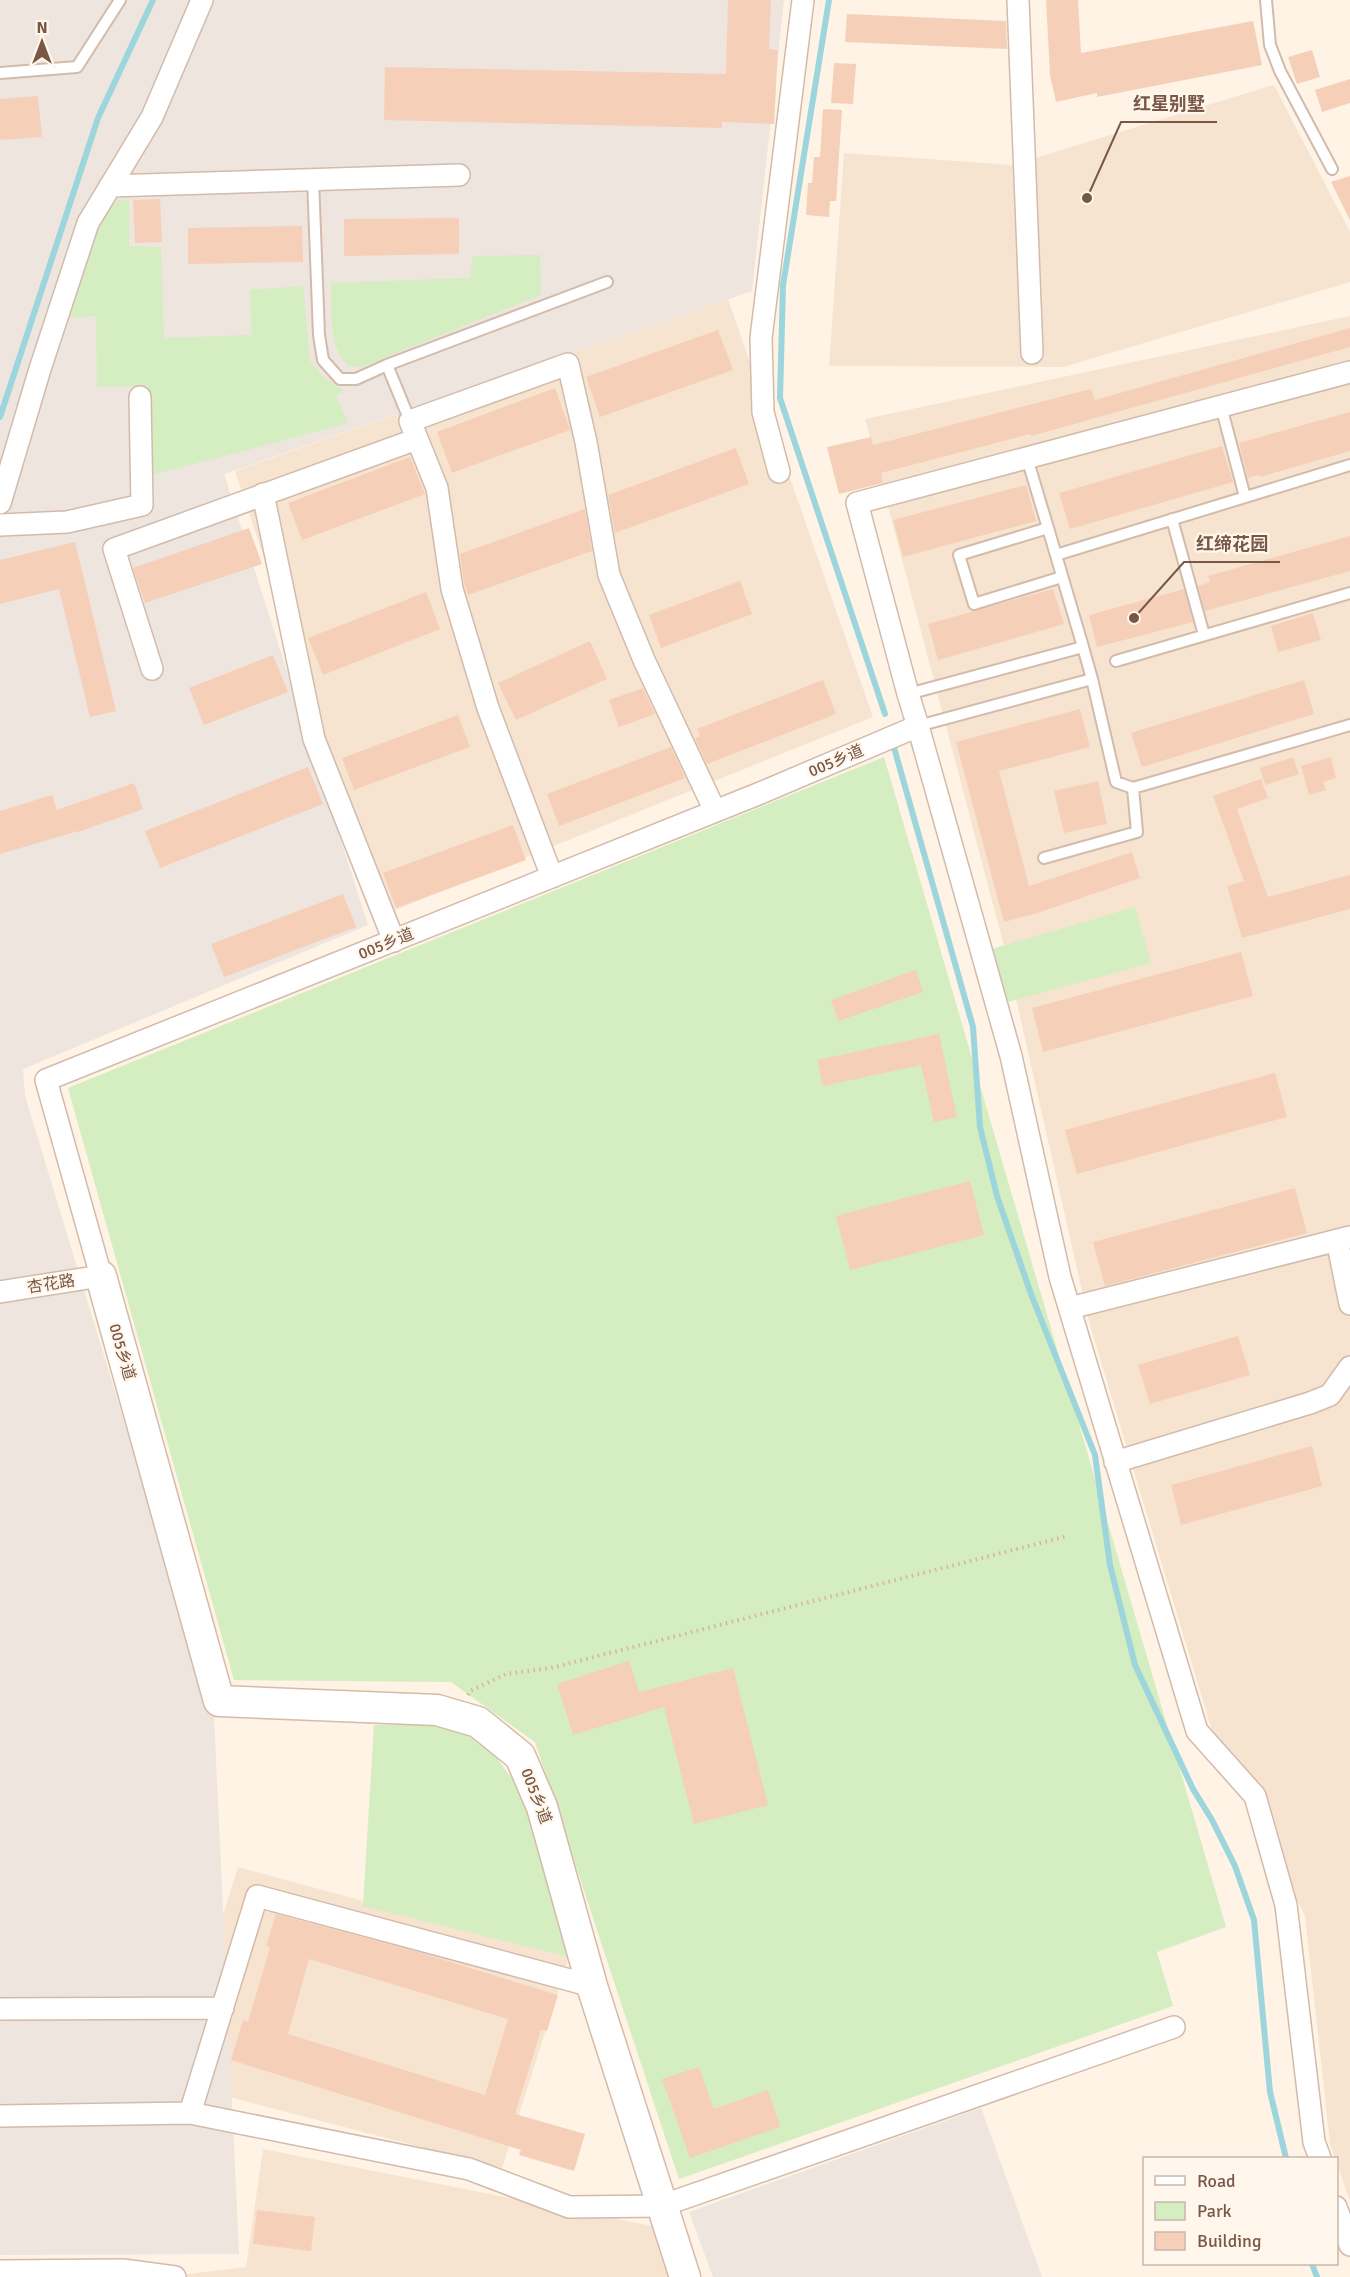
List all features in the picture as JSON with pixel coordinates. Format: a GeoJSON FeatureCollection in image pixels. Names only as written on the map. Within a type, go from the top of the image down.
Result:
{"type":"FeatureCollection","features":[{"type":"Feature","properties":{"kind":"street"},"geometry":{"type":"LineString","coordinates":[[0,503],[40,369],[88,223],[152,117],[202,0]]}},
{"type":"Feature","properties":{"kind":"street"},"geometry":{"type":"LineString","coordinates":[[779,472],[763,412],[761,338],[803,0]]}},
{"type":"Feature","properties":{"kind":"street"},"geometry":{"type":"LineString","coordinates":[[1018,0],[1032,353]]}},
{"type":"Feature","properties":{"kind":"street"},"geometry":{"type":"LineString","coordinates":[[110,186],[459,175]]}},
{"type":"Feature","properties":{"kind":"street"},"geometry":{"type":"LineString","coordinates":[[152,669],[114,549],[263,494],[568,364],[586,442],[609,575],[645,660],[715,811]]}},
{"type":"Feature","properties":{"kind":"street"},"geometry":{"type":"LineString","coordinates":[[1320,2157],[1314,2142],[1286,1905],[1255,1796],[1197,1731],[1060,1276],[1011,1056],[908,694],[857,503],[1350,372]]}},
{"type":"Feature","properties":{"kind":"street"},"geometry":{"type":"LineString","coordinates":[[0,525],[67,522],[142,505],[140,397]]}},
{"type":"Feature","properties":{"kind":"street"},"geometry":{"type":"LineString","coordinates":[[414,430],[437,488],[452,589],[488,708],[552,877]]}},
{"type":"Feature","properties":{"kind":"street"},"geometry":{"type":"LineString","coordinates":[[263,494],[314,739],[394,940]]}},
{"type":"Feature","properties":{"kind":"street","name":"005乡道"},"geometry":{"type":"LineString","coordinates":[[685,2277],[592,1986],[542,1807],[520,1756],[478,1722],[437,1710],[219,1701],[46,1080],[715,811],[918,726]]}},
{"type":"Feature","properties":{"kind":"street"},"geometry":{"type":"LineString","coordinates":[[1070,1308],[1343,1239],[1350,1304]]}},
{"type":"Feature","properties":{"kind":"street","name":"杏花路"},"geometry":{"type":"LineString","coordinates":[[0,1292],[101,1276]]}},
{"type":"Feature","properties":{"kind":"street"},"geometry":{"type":"LineString","coordinates":[[1115,1462],[1310,1403],[1329,1395],[1350,1367]]}},
{"type":"Feature","properties":{"kind":"street"},"geometry":{"type":"LineString","coordinates":[[190,2113],[257,1896],[592,1986]]}},
{"type":"Feature","properties":{"kind":"street"},"geometry":{"type":"LineString","coordinates":[[0,2009],[223,2008]]}},
{"type":"Feature","properties":{"kind":"street"},"geometry":{"type":"LineString","coordinates":[[0,2116],[190,2113],[469,2169],[569,2207],[661,2206],[1174,2027]]}},
{"type":"Feature","properties":{"kind":"street"},"geometry":{"type":"LineString","coordinates":[[1338,2212],[1350,2245]]}},
{"type":"Feature","properties":{"kind":"street"},"geometry":{"type":"LineString","coordinates":[[0,2271],[123,2270],[175,2277]]}},
{"type":"Feature","properties":{"kind":"lane"},"geometry":{"type":"LineString","coordinates":[[0,74],[76,67],[120,0]]}},
{"type":"Feature","properties":{"kind":"lane"},"geometry":{"type":"LineString","coordinates":[[1266,0],[1270,45],[1280,71],[1332,169]]}},
{"type":"Feature","properties":{"kind":"lane"},"geometry":{"type":"LineString","coordinates":[[313,179],[319,335],[323,360],[340,379],[356,379],[607,282]]}},
{"type":"Feature","properties":{"kind":"lane"},"geometry":{"type":"LineString","coordinates":[[387,366],[414,430]]}},
{"type":"Feature","properties":{"kind":"lane"},"geometry":{"type":"LineString","coordinates":[[1221,406],[1245,497]]}},
{"type":"Feature","properties":{"kind":"lane"},"geometry":{"type":"LineString","coordinates":[[1027,458],[1092,679],[1116,782],[1133,788],[1350,725]]}},
{"type":"Feature","properties":{"kind":"lane"},"geometry":{"type":"LineString","coordinates":[[1056,555],[1350,465]]}},
{"type":"Feature","properties":{"kind":"lane"},"geometry":{"type":"LineString","coordinates":[[1172,519],[1204,635]]}},
{"type":"Feature","properties":{"kind":"lane"},"geometry":{"type":"LineString","coordinates":[[1048,528],[959,555],[974,604],[1062,577]]}},
{"type":"Feature","properties":{"kind":"lane"},"geometry":{"type":"LineString","coordinates":[[1116,661],[1350,593]]}},
{"type":"Feature","properties":{"kind":"lane"},"geometry":{"type":"LineString","coordinates":[[908,694],[1083,647]]}},
{"type":"Feature","properties":{"kind":"lane"},"geometry":{"type":"LineString","coordinates":[[918,726],[1092,679]]}},
{"type":"Feature","properties":{"kind":"lane"},"geometry":{"type":"LineString","coordinates":[[1044,858],[1137,832],[1133,788]]}},
{"type":"Feature","properties":{"kind":"path"},"geometry":{"type":"LineString","coordinates":[[456,1716],[470,1691],[506,1674],[563,1665],[1068,1536]]}},
{"type":"Feature","properties":{"kind":"shaded area"},"geometry":{"type":"Polygon","coordinates":[[[0,0],[784,0],[752,291],[224,474],[368,925],[23,1069],[25,1096],[214,1717],[239,2254],[0,2255],[0,0]]]}},
{"type":"Feature","properties":{"kind":"shaded area"},"geometry":{"type":"Polygon","coordinates":[[[1274,85],[1350,232],[1350,282],[1063,367],[829,366],[844,153],[1012,165],[1274,85]]]}},
{"type":"Feature","properties":{"kind":"shaded area"},"geometry":{"type":"Polygon","coordinates":[[[728,299],[873,717],[383,915],[235,471],[728,299]]]}},
{"type":"Feature","properties":{"kind":"shaded area"},"geometry":{"type":"Polygon","coordinates":[[[1350,316],[1350,2201],[1338,2167],[1338,2157],[1335,2157],[1330,2144],[1305,1916],[1211,1727],[1089,1322],[1005,950],[865,419],[1350,316]]]}},
{"type":"Feature","properties":{"kind":"shaded area"},"geometry":{"type":"Polygon","coordinates":[[[238,1867],[569,1957],[502,2168],[171,2082],[238,1867]]]}},
{"type":"Feature","properties":{"kind":"shaded area"},"geometry":{"type":"Polygon","coordinates":[[[981,2108],[1042,2277],[713,2277],[689,2212],[981,2108]]]}},
{"type":"Feature","properties":{"kind":"shaded area"},"geometry":{"type":"Polygon","coordinates":[[[263,2149],[652,2226],[669,2277],[163,2277],[246,2267],[263,2149]]]}},
{"type":"Feature","properties":{"kind":"green space"},"geometry":{"type":"Polygon","coordinates":[[[118,200],[129,200],[129,246],[161,247],[164,338],[252,335],[250,290],[303,286],[310,361],[323,377],[343,390],[336,396],[348,423],[148,476],[148,386],[97,387],[96,316],[67,318],[96,225],[118,200]]]}},
{"type":"Feature","properties":{"kind":"green space"},"geometry":{"type":"Polygon","coordinates":[[[540,255],[541,295],[361,367],[348,366],[341,357],[332,327],[331,283],[470,278],[473,256],[540,255]]]}},
{"type":"Feature","properties":{"kind":"green space"},"geometry":{"type":"Polygon","coordinates":[[[884,757],[1226,1927],[1157,1952],[1173,2006],[679,2179],[535,1742],[451,1682],[234,1680],[68,1088],[884,757]]]}},
{"type":"Feature","properties":{"kind":"green space"},"geometry":{"type":"Polygon","coordinates":[[[1135,907],[1151,963],[1008,1002],[992,949],[1135,907]]]}},
{"type":"Feature","properties":{"kind":"green space"},"geometry":{"type":"Polygon","coordinates":[[[432,1724],[461,1731],[493,1753],[523,1794],[569,1957],[363,1906],[374,1725],[432,1724]]]}},
{"type":"Feature","properties":{"kind":"building"},"geometry":{"type":"Polygon","coordinates":[[[728,0],[771,0],[769,49],[778,50],[774,124],[722,122],[722,128],[384,120],[385,67],[726,74],[728,0]]]}},
{"type":"Feature","properties":{"kind":"building"},"geometry":{"type":"Polygon","coordinates":[[[1046,0],[1078,0],[1081,53],[1253,21],[1262,65],[1097,97],[1097,93],[1056,102],[1050,75],[1046,0]]]}},
{"type":"Feature","properties":{"kind":"building"},"geometry":{"type":"Polygon","coordinates":[[[847,14],[1006,21],[1007,49],[845,42],[847,14]]]}},
{"type":"Feature","properties":{"kind":"building"},"geometry":{"type":"Polygon","coordinates":[[[1312,50],[1320,77],[1297,84],[1288,57],[1312,50]]]}},
{"type":"Feature","properties":{"kind":"building"},"geometry":{"type":"Polygon","coordinates":[[[834,63],[856,64],[853,104],[831,103],[834,63]]]}},
{"type":"Feature","properties":{"kind":"building"},"geometry":{"type":"Polygon","coordinates":[[[1350,79],[1350,103],[1322,112],[1315,90],[1350,79]]]}},
{"type":"Feature","properties":{"kind":"building"},"geometry":{"type":"Polygon","coordinates":[[[38,96],[42,137],[0,140],[0,99],[38,96]]]}},
{"type":"Feature","properties":{"kind":"building"},"geometry":{"type":"Polygon","coordinates":[[[823,109],[842,110],[836,201],[830,201],[829,217],[806,215],[808,183],[812,183],[814,157],[820,157],[823,109]]]}},
{"type":"Feature","properties":{"kind":"building"},"geometry":{"type":"Polygon","coordinates":[[[1350,176],[1350,220],[1331,182],[1350,176]]]}},
{"type":"Feature","properties":{"kind":"building"},"geometry":{"type":"Polygon","coordinates":[[[160,199],[162,242],[135,243],[133,200],[160,199]]]}},
{"type":"Feature","properties":{"kind":"building"},"geometry":{"type":"Polygon","coordinates":[[[459,218],[459,254],[344,256],[344,219],[459,218]]]}},
{"type":"Feature","properties":{"kind":"building"},"geometry":{"type":"Polygon","coordinates":[[[302,226],[303,262],[188,264],[188,228],[302,226]]]}},
{"type":"Feature","properties":{"kind":"building"},"geometry":{"type":"Polygon","coordinates":[[[1350,328],[1350,347],[1031,436],[1030,434],[881,473],[883,483],[839,494],[827,447],[871,437],[873,445],[1091,389],[1095,400],[1350,328]]]}},
{"type":"Feature","properties":{"kind":"building"},"geometry":{"type":"Polygon","coordinates":[[[718,330],[733,370],[600,417],[586,377],[718,330]]]}},
{"type":"Feature","properties":{"kind":"building"},"geometry":{"type":"Polygon","coordinates":[[[555,388],[570,430],[452,473],[437,432],[555,388]]]}},
{"type":"Feature","properties":{"kind":"building"},"geometry":{"type":"Polygon","coordinates":[[[1350,412],[1350,451],[1260,477],[1259,475],[1248,478],[1239,443],[1350,412]]]}},
{"type":"Feature","properties":{"kind":"building"},"geometry":{"type":"Polygon","coordinates":[[[1222,446],[1233,482],[1070,529],[1059,493],[1222,446]]]}},
{"type":"Feature","properties":{"kind":"building"},"geometry":{"type":"Polygon","coordinates":[[[736,448],[749,484],[615,533],[608,495],[736,448]]]}},
{"type":"Feature","properties":{"kind":"building"},"geometry":{"type":"Polygon","coordinates":[[[410,457],[425,494],[302,540],[288,503],[410,457]]]}},
{"type":"Feature","properties":{"kind":"building"},"geometry":{"type":"Polygon","coordinates":[[[1026,485],[1036,521],[903,557],[893,520],[1026,485]]]}},
{"type":"Feature","properties":{"kind":"building"},"geometry":{"type":"Polygon","coordinates":[[[585,509],[592,551],[468,595],[460,554],[585,509]]]}},
{"type":"Feature","properties":{"kind":"building"},"geometry":{"type":"Polygon","coordinates":[[[249,528],[262,564],[145,603],[133,568],[249,528]]]}},
{"type":"Feature","properties":{"kind":"building"},"geometry":{"type":"Polygon","coordinates":[[[1350,536],[1350,571],[1205,611],[1198,586],[1210,582],[1208,576],[1350,536]]]}},
{"type":"Feature","properties":{"kind":"building"},"geometry":{"type":"Polygon","coordinates":[[[75,542],[116,711],[90,717],[59,589],[0,604],[0,560],[75,542]]]}},
{"type":"Feature","properties":{"kind":"building"},"geometry":{"type":"Polygon","coordinates":[[[740,581],[752,614],[661,648],[649,615],[740,581]]]}},
{"type":"Feature","properties":{"kind":"building"},"geometry":{"type":"Polygon","coordinates":[[[1053,589],[1064,624],[938,660],[928,624],[1053,589]]]}},
{"type":"Feature","properties":{"kind":"building"},"geometry":{"type":"Polygon","coordinates":[[[1184,589],[1193,622],[1097,647],[1089,615],[1184,589]]]}},
{"type":"Feature","properties":{"kind":"building"},"geometry":{"type":"Polygon","coordinates":[[[426,592],[440,629],[323,675],[308,638],[426,592]]]}},
{"type":"Feature","properties":{"kind":"building"},"geometry":{"type":"Polygon","coordinates":[[[1313,613],[1321,640],[1278,652],[1271,626],[1313,613]]]}},
{"type":"Feature","properties":{"kind":"building"},"geometry":{"type":"Polygon","coordinates":[[[590,641],[607,679],[516,720],[498,683],[590,641]]]}},
{"type":"Feature","properties":{"kind":"building"},"geometry":{"type":"Polygon","coordinates":[[[273,655],[288,692],[204,725],[189,688],[273,655]]]}},
{"type":"Feature","properties":{"kind":"building"},"geometry":{"type":"Polygon","coordinates":[[[823,680],[836,714],[707,764],[695,738],[700,736],[697,729],[823,680]]]}},
{"type":"Feature","properties":{"kind":"building"},"geometry":{"type":"Polygon","coordinates":[[[1304,680],[1314,714],[1142,767],[1131,733],[1304,680]]]}},
{"type":"Feature","properties":{"kind":"building"},"geometry":{"type":"Polygon","coordinates":[[[643,688],[655,714],[619,727],[609,700],[643,688]]]}},
{"type":"Feature","properties":{"kind":"building"},"geometry":{"type":"Polygon","coordinates":[[[1080,709],[1090,747],[999,771],[1029,886],[1132,852],[1140,878],[1004,922],[956,742],[1080,709]]]}},
{"type":"Feature","properties":{"kind":"building"},"geometry":{"type":"Polygon","coordinates":[[[458,715],[470,747],[354,790],[342,758],[458,715]]]}},
{"type":"Feature","properties":{"kind":"building"},"geometry":{"type":"Polygon","coordinates":[[[671,747],[685,778],[559,826],[547,794],[671,747]]]}},
{"type":"Feature","properties":{"kind":"building"},"geometry":{"type":"Polygon","coordinates":[[[1293,757],[1299,774],[1265,785],[1260,768],[1293,757]]]}},
{"type":"Feature","properties":{"kind":"building"},"geometry":{"type":"Polygon","coordinates":[[[1331,757],[1336,778],[1323,782],[1326,790],[1309,795],[1301,766],[1331,757]]]}},
{"type":"Feature","properties":{"kind":"building"},"geometry":{"type":"Polygon","coordinates":[[[308,767],[323,804],[160,868],[145,831],[308,767]]]}},
{"type":"Feature","properties":{"kind":"building"},"geometry":{"type":"Polygon","coordinates":[[[1261,779],[1268,798],[1237,809],[1268,897],[1350,875],[1350,909],[1242,938],[1227,886],[1244,881],[1213,796],[1261,779]]]}},
{"type":"Feature","properties":{"kind":"building"},"geometry":{"type":"Polygon","coordinates":[[[1098,781],[1107,824],[1064,833],[1054,791],[1098,781]]]}},
{"type":"Feature","properties":{"kind":"building"},"geometry":{"type":"Polygon","coordinates":[[[134,783],[143,809],[78,832],[0,854],[0,811],[52,795],[57,810],[134,783]]]}},
{"type":"Feature","properties":{"kind":"building"},"geometry":{"type":"Polygon","coordinates":[[[513,825],[526,860],[396,908],[383,873],[513,825]]]}},
{"type":"Feature","properties":{"kind":"building"},"geometry":{"type":"Polygon","coordinates":[[[343,894],[356,927],[224,977],[211,944],[343,894]]]}},
{"type":"Feature","properties":{"kind":"building"},"geometry":{"type":"Polygon","coordinates":[[[1241,952],[1253,996],[1043,1052],[1032,1008],[1241,952]]]}},
{"type":"Feature","properties":{"kind":"building"},"geometry":{"type":"Polygon","coordinates":[[[916,970],[923,992],[838,1021],[831,1000],[916,970]]]}},
{"type":"Feature","properties":{"kind":"building"},"geometry":{"type":"Polygon","coordinates":[[[939,1034],[957,1117],[934,1122],[921,1065],[823,1086],[817,1060],[939,1034]]]}},
{"type":"Feature","properties":{"kind":"building"},"geometry":{"type":"Polygon","coordinates":[[[1275,1073],[1287,1117],[1077,1174],[1065,1130],[1275,1073]]]}},
{"type":"Feature","properties":{"kind":"building"},"geometry":{"type":"Polygon","coordinates":[[[970,1181],[984,1235],[850,1270],[836,1216],[970,1181]]]}},
{"type":"Feature","properties":{"kind":"building"},"geometry":{"type":"Polygon","coordinates":[[[1295,1188],[1307,1233],[1105,1286],[1093,1242],[1295,1188]]]}},
{"type":"Feature","properties":{"kind":"building"},"geometry":{"type":"Polygon","coordinates":[[[1238,1336],[1250,1375],[1150,1404],[1138,1365],[1238,1336]]]}},
{"type":"Feature","properties":{"kind":"building"},"geometry":{"type":"Polygon","coordinates":[[[1312,1446],[1322,1486],[1181,1525],[1171,1485],[1312,1446]]]}},
{"type":"Feature","properties":{"kind":"building"},"geometry":{"type":"Polygon","coordinates":[[[629,1661],[639,1692],[733,1668],[768,1805],[694,1824],[664,1707],[573,1735],[557,1684],[629,1661]]]}},
{"type":"Feature","properties":{"kind":"building"},"geometry":{"type":"Polygon","coordinates":[[[276,1914],[418,1952],[558,1995],[547,2031],[541,2030],[515,2114],[585,2134],[574,2171],[519,2155],[521,2150],[231,2060],[243,2020],[248,2022],[270,1947],[266,1946],[276,1914]],[[309,1959],[288,2034],[485,2095],[508,2019],[309,1959]]]}},
{"type":"Feature","properties":{"kind":"building"},"geometry":{"type":"Polygon","coordinates":[[[699,2067],[714,2109],[768,2090],[780,2127],[690,2158],[662,2079],[699,2067]]]}},
{"type":"Feature","properties":{"kind":"building"},"geometry":{"type":"Polygon","coordinates":[[[257,2210],[315,2217],[311,2251],[253,2244],[257,2210]]]}},
{"type":"Feature","properties":{"kind":"waterway"},"geometry":{"type":"LineString","coordinates":[[0,417],[98,118],[153,0]]}},
{"type":"Feature","properties":{"kind":"waterway"},"geometry":{"type":"LineString","coordinates":[[829,0],[783,285],[780,398],[885,714]]}},
{"type":"Feature","properties":{"kind":"waterway"},"geometry":{"type":"LineString","coordinates":[[893,744],[973,1027],[980,1127],[997,1196],[1031,1294],[1095,1455],[1110,1565],[1135,1665],[1193,1789],[1212,1820],[1235,1866],[1254,1920],[1270,2092],[1286,2157]]}},
{"type":"Feature","properties":{"kind":"waterway"},"geometry":{"type":"LineString","coordinates":[[1312,2265],[1317,2277]]}},
{"type":"Feature","properties":{"kind":"place","name":"红星别墅"},"geometry":{"type":"Point","coordinates":[1087,198]}},
{"type":"Feature","properties":{"kind":"place","name":"红缔花园"},"geometry":{"type":"Point","coordinates":[1134,618]}}]}
